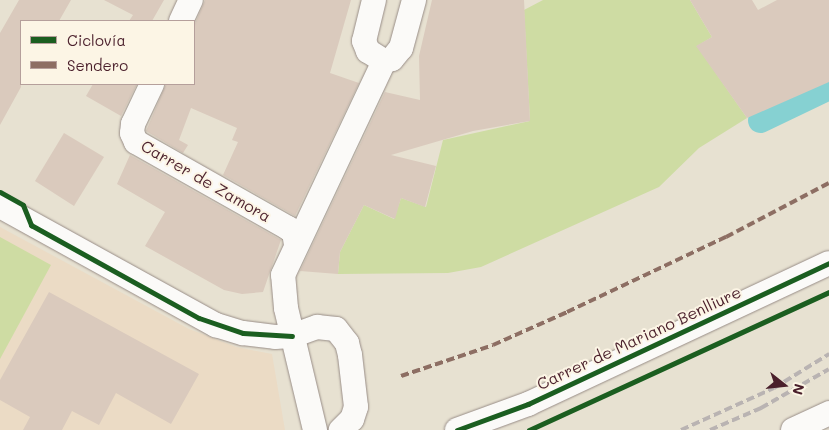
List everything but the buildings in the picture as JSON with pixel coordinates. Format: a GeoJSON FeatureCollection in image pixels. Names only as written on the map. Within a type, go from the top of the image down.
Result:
{"type":"FeatureCollection","features":[{"type":"Feature","properties":{"kind":"street"},"geometry":{"type":"LineString","coordinates":[[181,20],[191,0]]}},
{"type":"Feature","properties":{"kind":"street"},"geometry":{"type":"LineString","coordinates":[[374,0],[364,41],[368,51],[384,61],[392,60],[401,48],[414,0]]}},
{"type":"Feature","properties":{"kind":"street"},"geometry":{"type":"LineString","coordinates":[[315,430],[282,289],[283,275],[384,61]]}},
{"type":"Feature","properties":{"kind":"street","name":"Carrer de Zamora"},"geometry":{"type":"LineString","coordinates":[[152,85],[133,124],[132,133],[136,142],[288,228],[294,232],[296,244]]}},
{"type":"Feature","properties":{"kind":"street"},"geometry":{"type":"LineString","coordinates":[[0,206],[199,318],[242,333],[292,336],[326,326],[336,329],[347,343],[356,407],[349,428]]}},
{"type":"Feature","properties":{"kind":"street"},"geometry":{"type":"LineString","coordinates":[[0,213],[31,225]]}},
{"type":"Feature","properties":{"kind":"street","name":"Carrer de Mariano Benlliure"},"geometry":{"type":"LineString","coordinates":[[457,430],[528,404],[829,263]]}},
{"type":"Feature","properties":{"kind":"street"},"geometry":{"type":"LineString","coordinates":[[793,430],[829,413]]}},
{"type":"Feature","properties":{"kind":"shaded area"},"geometry":{"type":"Polygon","coordinates":[[[0,227],[189,329],[236,347],[272,354],[285,430],[0,430],[0,227]]]}},
{"type":"Feature","properties":{"kind":"green space"},"geometry":{"type":"Polygon","coordinates":[[[543,0],[690,0],[712,37],[697,46],[747,118],[699,148],[659,187],[481,267],[448,273],[338,274],[340,252],[364,205],[394,219],[401,198],[426,207],[443,140],[530,121],[524,10],[543,0]]]}},
{"type":"Feature","properties":{"kind":"green space"},"geometry":{"type":"Polygon","coordinates":[[[0,237],[51,265],[0,359],[0,237]]]}},
{"type":"Feature","properties":{"kind":"waterway"},"geometry":{"type":"LineString","coordinates":[[760,120],[829,87]]}},
{"type":"Feature","properties":{"kind":"railway"},"geometry":{"type":"LineString","coordinates":[[681,430],[774,388],[829,354]]}},
{"type":"Feature","properties":{"kind":"railway"},"geometry":{"type":"LineString","coordinates":[[710,430],[761,408],[829,369]]}},
{"type":"Feature","properties":{"kind":"marked path"},"geometry":{"type":"LineString","coordinates":[[401,376],[493,345],[567,312],[726,237],[829,183]]}},
{"type":"Feature","properties":{"kind":"cycle path"},"geometry":{"type":"LineString","coordinates":[[0,192],[23,205],[31,225],[199,318],[243,333],[292,336]]}},
{"type":"Feature","properties":{"kind":"cycle path"},"geometry":{"type":"LineString","coordinates":[[457,430],[528,404],[829,263]]}},
{"type":"Feature","properties":{"kind":"cycle path"},"geometry":{"type":"LineString","coordinates":[[529,430],[829,292]]}}]}
